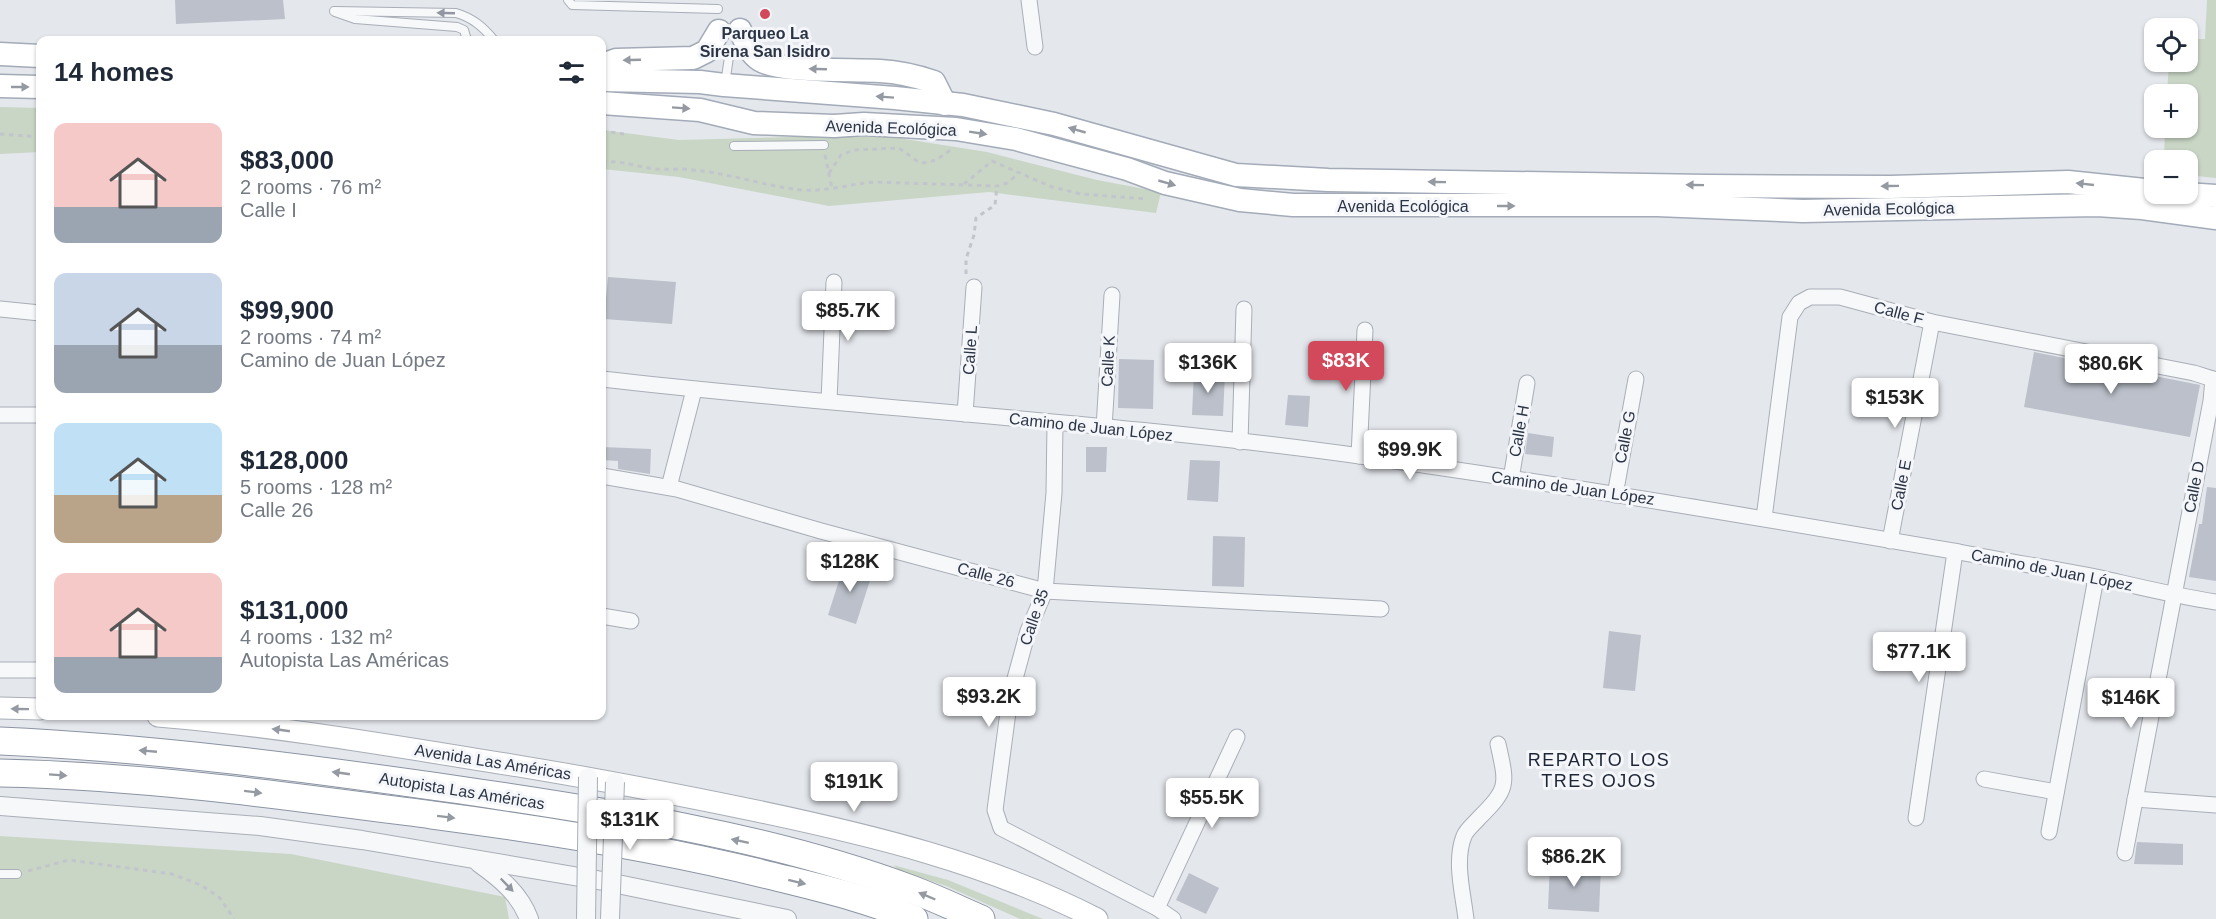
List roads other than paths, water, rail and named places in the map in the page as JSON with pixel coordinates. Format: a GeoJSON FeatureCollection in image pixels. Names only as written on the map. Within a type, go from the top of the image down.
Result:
{"type":"FeatureCollection","features":[{"type":"Feature","properties":{"kind":"highway","name":"Autopista Las Américas"},"geometry":{"type":"LineString","coordinates":[[0,741],[88,745],[318,769],[600,812],[754,843],[824,861],[913,890],[981,919]]}},
{"type":"Feature","properties":{"kind":"highway","name":"Autopista Las Américas"},"geometry":{"type":"LineString","coordinates":[[0,773],[186,784],[593,838],[678,854],[820,888],[914,919]]}},
{"type":"Feature","properties":{"kind":"main road"},"geometry":{"type":"LineString","coordinates":[[606,64],[616,60],[693,58],[707,51],[726,23],[755,56],[776,67],[880,71],[916,76],[934,82],[945,104]]}},
{"type":"Feature","properties":{"kind":"main road"},"geometry":{"type":"LineString","coordinates":[[0,54],[36,56]]}},
{"type":"Feature","properties":{"kind":"main road","name":"Avenida Ecológica"},"geometry":{"type":"LineString","coordinates":[[606,80],[700,82],[724,86],[895,98],[985,109],[1054,124],[1246,176],[1351,181],[1718,186],[1890,187],[2068,182],[2144,189]]}},
{"type":"Feature","properties":{"kind":"main road"},"geometry":{"type":"LineString","coordinates":[[0,86],[36,87]]}},
{"type":"Feature","properties":{"kind":"main road"},"geometry":{"type":"LineString","coordinates":[[606,89],[707,94],[717,92],[724,86],[755,98],[834,102],[850,107],[864,124]]}},
{"type":"Feature","properties":{"kind":"main road","name":"Avenida Ecológica"},"geometry":{"type":"LineString","coordinates":[[606,102],[700,110],[754,134],[864,124],[956,129],[1016,139],[1127,169],[1165,183],[1240,200],[1293,205],[1657,205],[1803,211],[2097,204],[2216,218]]}},
{"type":"Feature","properties":{"kind":"main road"},"geometry":{"type":"LineString","coordinates":[[2198,195],[2216,196]]}},
{"type":"Feature","properties":{"kind":"main road"},"geometry":{"type":"LineString","coordinates":[[0,708],[36,709]]}},
{"type":"Feature","properties":{"kind":"main road","name":"Avenida Las Américas"},"geometry":{"type":"LineString","coordinates":[[192,720],[320,735],[588,777],[808,822],[929,852],[1019,883],[1097,919]]}},
{"type":"Feature","properties":{"kind":"street"},"geometry":{"type":"LineString","coordinates":[[1029,0],[1035,47]]}},
{"type":"Feature","properties":{"kind":"street"},"geometry":{"type":"LineString","coordinates":[[829,400],[834,282]]}},
{"type":"Feature","properties":{"kind":"street","name":"Calle L"},"geometry":{"type":"LineString","coordinates":[[965,414],[974,287]]}},
{"type":"Feature","properties":{"kind":"street","name":"Calle K"},"geometry":{"type":"LineString","coordinates":[[1104,428],[1112,295]]}},
{"type":"Feature","properties":{"kind":"street","name":"Calle F"},"geometry":{"type":"LineString","coordinates":[[1764,518],[1790,317],[1799,303],[1810,297],[1839,297],[1932,322],[2194,373],[2214,379]]}},
{"type":"Feature","properties":{"kind":"street"},"geometry":{"type":"LineString","coordinates":[[0,309],[36,313]]}},
{"type":"Feature","properties":{"kind":"street"},"geometry":{"type":"LineString","coordinates":[[1240,442],[1244,309]]}},
{"type":"Feature","properties":{"kind":"street","name":"Calle E"},"geometry":{"type":"LineString","coordinates":[[1890,541],[1932,322]]}},
{"type":"Feature","properties":{"kind":"street"},"geometry":{"type":"LineString","coordinates":[[1359,456],[1365,330]]}},
{"type":"Feature","properties":{"kind":"street","name":"Camino de Juan López"},"geometry":{"type":"LineString","coordinates":[[606,379],[694,390],[829,400],[1359,456],[1764,518],[2216,602]]}},
{"type":"Feature","properties":{"kind":"street","name":"Calle G"},"geometry":{"type":"LineString","coordinates":[[1615,495],[1636,379]]}},
{"type":"Feature","properties":{"kind":"street","name":"Calle D"},"geometry":{"type":"LineString","coordinates":[[2125,853],[2214,379]]}},
{"type":"Feature","properties":{"kind":"street","name":"Calle H"},"geometry":{"type":"LineString","coordinates":[[1511,479],[1527,383]]}},
{"type":"Feature","properties":{"kind":"street"},"geometry":{"type":"LineString","coordinates":[[669,487],[694,390]]}},
{"type":"Feature","properties":{"kind":"street"},"geometry":{"type":"LineString","coordinates":[[0,415],[36,415]]}},
{"type":"Feature","properties":{"kind":"street","name":"Calle 35"},"geometry":{"type":"LineString","coordinates":[[1055,423],[1054,493],[1045,591],[1028,631],[1010,697],[995,810],[1001,828],[1157,908],[1173,919]]}},
{"type":"Feature","properties":{"kind":"street","name":"Calle 26"},"geometry":{"type":"LineString","coordinates":[[606,477],[669,487],[821,531],[1045,591],[1381,609]]}},
{"type":"Feature","properties":{"kind":"street"},"geometry":{"type":"LineString","coordinates":[[1916,818],[1955,552]]}},
{"type":"Feature","properties":{"kind":"street"},"geometry":{"type":"LineString","coordinates":[[2049,832],[2096,578]]}},
{"type":"Feature","properties":{"kind":"street"},"geometry":{"type":"LineString","coordinates":[[606,617],[631,621]]}},
{"type":"Feature","properties":{"kind":"street"},"geometry":{"type":"LineString","coordinates":[[0,670],[36,670]]}},
{"type":"Feature","properties":{"kind":"street"},"geometry":{"type":"LineString","coordinates":[[1157,908],[1237,737]]}},
{"type":"Feature","properties":{"kind":"street"},"geometry":{"type":"LineString","coordinates":[[1466,919],[1459,855],[1464,834],[1498,799],[1503,790],[1506,778],[1498,744]]}},
{"type":"Feature","properties":{"kind":"street"},"geometry":{"type":"LineString","coordinates":[[586,919],[588,777]]}},
{"type":"Feature","properties":{"kind":"street"},"geometry":{"type":"LineString","coordinates":[[1984,779],[2056,792]]}},
{"type":"Feature","properties":{"kind":"street"},"geometry":{"type":"LineString","coordinates":[[610,919],[615,782]]}},
{"type":"Feature","properties":{"kind":"street"},"geometry":{"type":"LineString","coordinates":[[2135,799],[2216,805]]}},
{"type":"Feature","properties":{"kind":"street"},"geometry":{"type":"LineString","coordinates":[[0,806],[260,826],[362,840],[614,883],[780,919]]}},
{"type":"Feature","properties":{"kind":"street"},"geometry":{"type":"LineString","coordinates":[[475,860],[510,888],[529,919]]}},
{"type":"Feature","properties":{"kind":"lane"},"geometry":{"type":"LineString","coordinates":[[568,0],[572,5],[654,4],[726,23]]}},
{"type":"Feature","properties":{"kind":"lane"},"geometry":{"type":"LineString","coordinates":[[466,36],[464,30],[457,27],[355,19],[341,16],[333,11],[456,13],[478,23],[490,36]]}},
{"type":"Feature","properties":{"kind":"lane"},"geometry":{"type":"LineString","coordinates":[[724,86],[729,57]]}},
{"type":"Feature","properties":{"kind":"lane"},"geometry":{"type":"LineString","coordinates":[[734,146],[754,134],[824,145]]}},
{"type":"Feature","properties":{"kind":"lane"},"geometry":{"type":"LineString","coordinates":[[0,874],[17,874]]}},
{"type":"Feature","properties":{"kind":"place","name":"Parqueo La Sirena San Isidro"},"geometry":{"type":"Point","coordinates":[765,14]}},
{"type":"Feature","properties":{"kind":"district","name":"REPARTO LOS TRES OJOS"},"geometry":{"type":"Point","coordinates":[1599,770]}}]}
